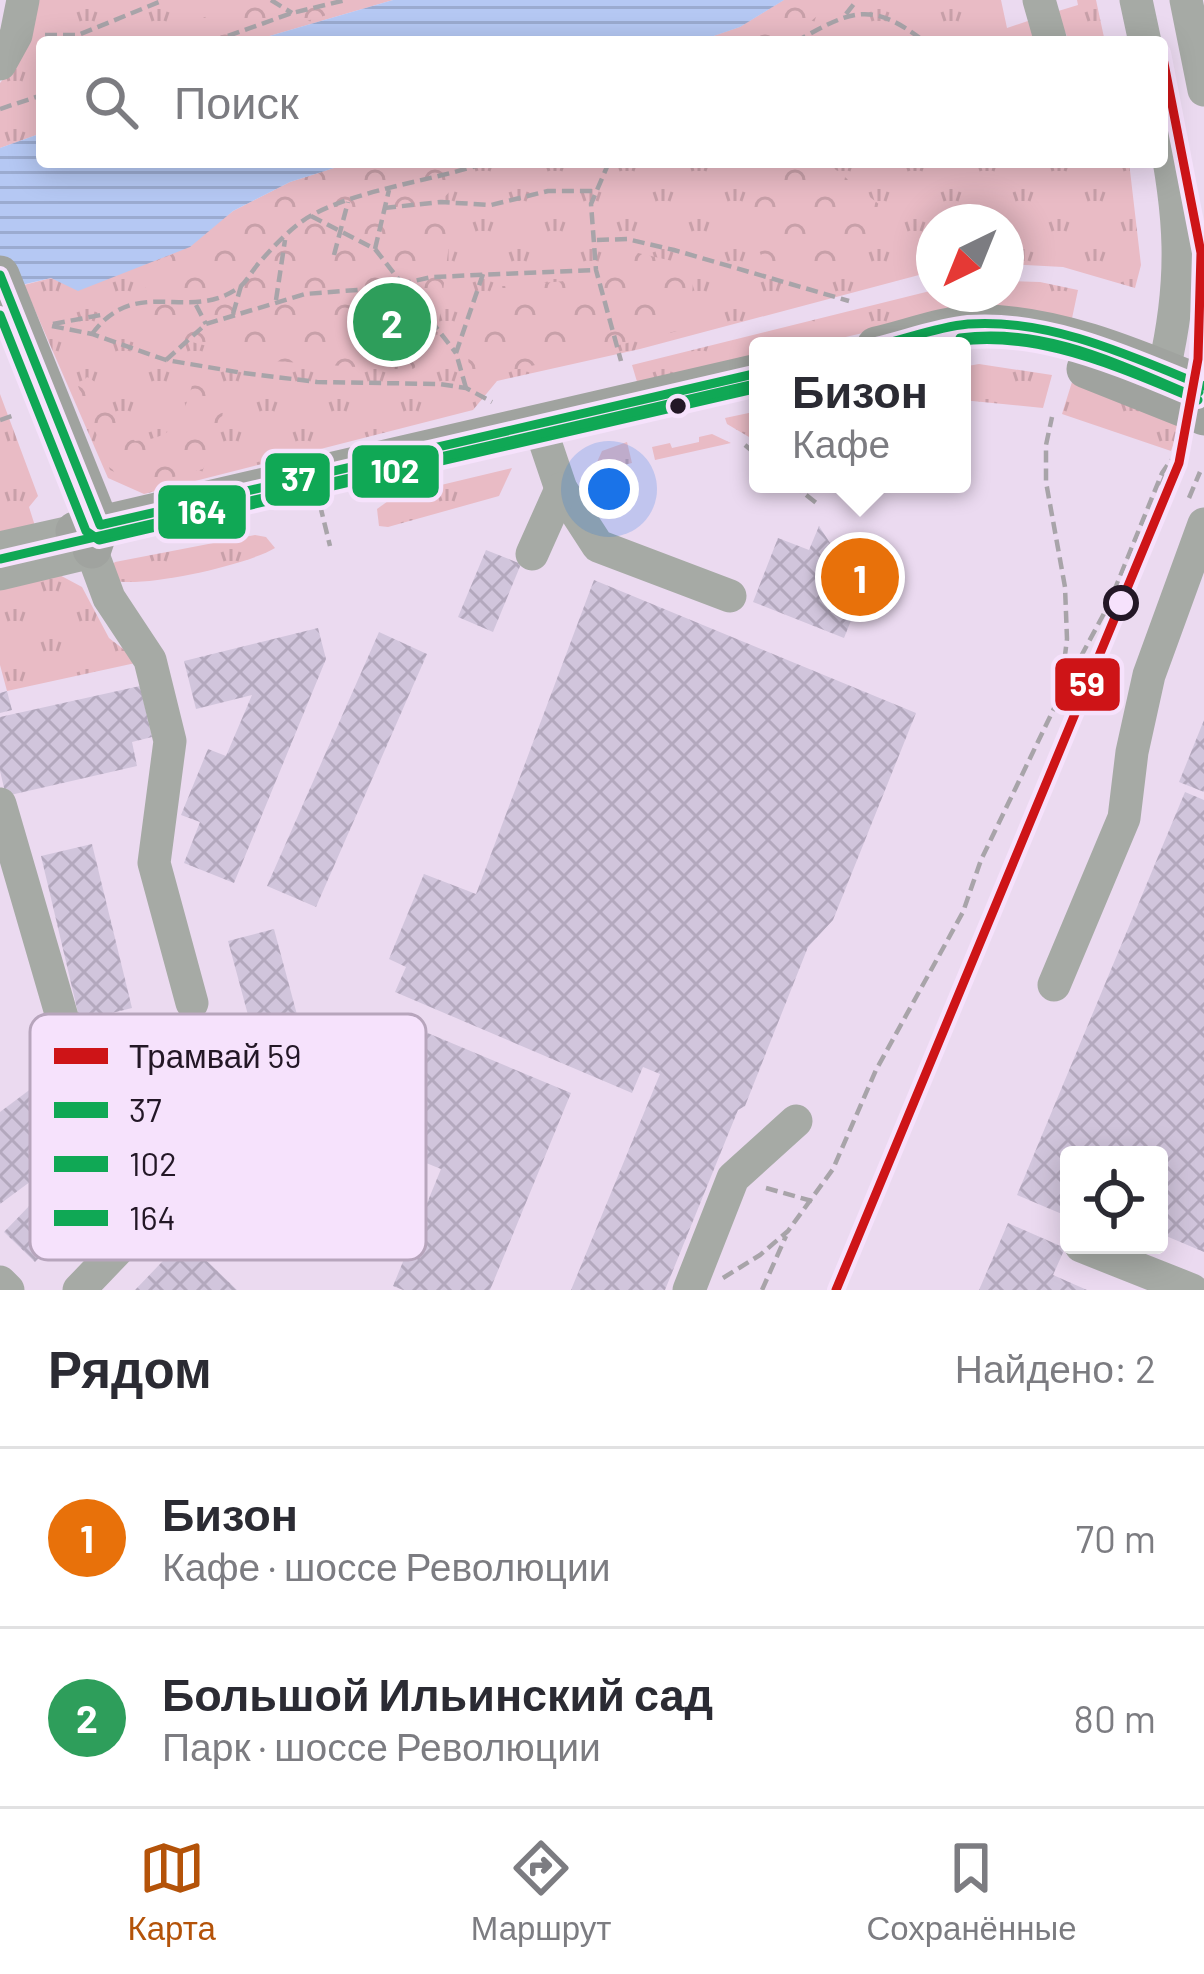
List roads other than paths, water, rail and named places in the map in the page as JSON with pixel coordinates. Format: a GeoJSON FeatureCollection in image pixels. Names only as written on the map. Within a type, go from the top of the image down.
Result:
{"type":"FeatureCollection","features":[{"type":"Feature","properties":{"kind":"main road"},"geometry":{"type":"LineString","coordinates":[[5,288],[89,536]]}},
{"type":"Feature","properties":{"kind":"main road"},"geometry":{"type":"LineString","coordinates":[[916,337],[974,324],[1075,340],[1164,369],[1201,405]]}},
{"type":"Feature","properties":{"kind":"main road"},"geometry":{"type":"LineString","coordinates":[[0,338],[89,536]]}},
{"type":"Feature","properties":{"kind":"main road"},"geometry":{"type":"LineString","coordinates":[[971,351],[1029,352],[1201,405]]}},
{"type":"Feature","properties":{"kind":"main road"},"geometry":{"type":"LineString","coordinates":[[89,536],[319,500],[749,376]]}},
{"type":"Feature","properties":{"kind":"main road"},"geometry":{"type":"LineString","coordinates":[[89,536],[543,436],[749,401]]}},
{"type":"Feature","properties":{"kind":"street"},"geometry":{"type":"LineString","coordinates":[[0,64],[16,35],[23,0]]}},
{"type":"Feature","properties":{"kind":"street"},"geometry":{"type":"LineString","coordinates":[[1039,0],[1049,36]]}},
{"type":"Feature","properties":{"kind":"street"},"geometry":{"type":"LineString","coordinates":[[1136,0],[1144,36]]}},
{"type":"Feature","properties":{"kind":"street"},"geometry":{"type":"LineString","coordinates":[[1186,0],[1204,90]]}},
{"type":"Feature","properties":{"kind":"street"},"geometry":{"type":"LineString","coordinates":[[1164,369],[1177,313],[1181,254],[1168,165]]}},
{"type":"Feature","properties":{"kind":"street"},"geometry":{"type":"LineString","coordinates":[[543,436],[561,490],[598,546],[730,596]]}},
{"type":"Feature","properties":{"kind":"street"},"geometry":{"type":"LineString","coordinates":[[532,554],[561,490]]}},
{"type":"Feature","properties":{"kind":"street"},"geometry":{"type":"LineString","coordinates":[[1054,985],[1124,818],[1149,675],[1197,511]]}},
{"type":"Feature","properties":{"kind":"street"},"geometry":{"type":"LineString","coordinates":[[0,548],[89,536]]}},
{"type":"Feature","properties":{"kind":"street"},"geometry":{"type":"LineString","coordinates":[[0,574],[89,536]]}},
{"type":"Feature","properties":{"kind":"street"},"geometry":{"type":"LineString","coordinates":[[89,536],[110,598],[149,660],[170,741],[154,863],[192,1003]]}},
{"type":"Feature","properties":{"kind":"street"},"geometry":{"type":"LineString","coordinates":[[2,821],[60,1014]]}},
{"type":"Feature","properties":{"kind":"street"},"geometry":{"type":"LineString","coordinates":[[689,1290],[733,1178],[796,1121]]}},
{"type":"Feature","properties":{"kind":"street"},"geometry":{"type":"LineString","coordinates":[[1101,1254],[1192,1290]]}},
{"type":"Feature","properties":{"kind":"street"},"geometry":{"type":"LineString","coordinates":[[79,1290],[108,1260]]}},
{"type":"Feature","properties":{"kind":"street"},"geometry":{"type":"LineString","coordinates":[[0,1282],[8,1290]]}},
{"type":"Feature","properties":{"kind":"water"},"geometry":{"type":"Polygon","coordinates":[[[393,0],[784,0],[740,27],[714,36],[270,36],[393,0]]]}},
{"type":"Feature","properties":{"kind":"water"},"geometry":{"type":"Polygon","coordinates":[[[36,135],[36,168],[334,168],[290,182],[233,211],[190,247],[78,291],[51,278],[0,290],[0,148],[36,135]]]}},
{"type":"Feature","properties":{"kind":"tram line","name":"59"},"geometry":{"type":"LineString","coordinates":[[836,1290],[1179,463],[1198,359],[1201,253],[1168,84]]}},
{"type":"Feature","properties":{"kind":"place","name":"Большой Ильинский сад"},"geometry":{"type":"Point","coordinates":[392,322]}},
{"type":"Feature","properties":{"kind":"place","name":"Бизон"},"geometry":{"type":"Point","coordinates":[860,577]}}]}
